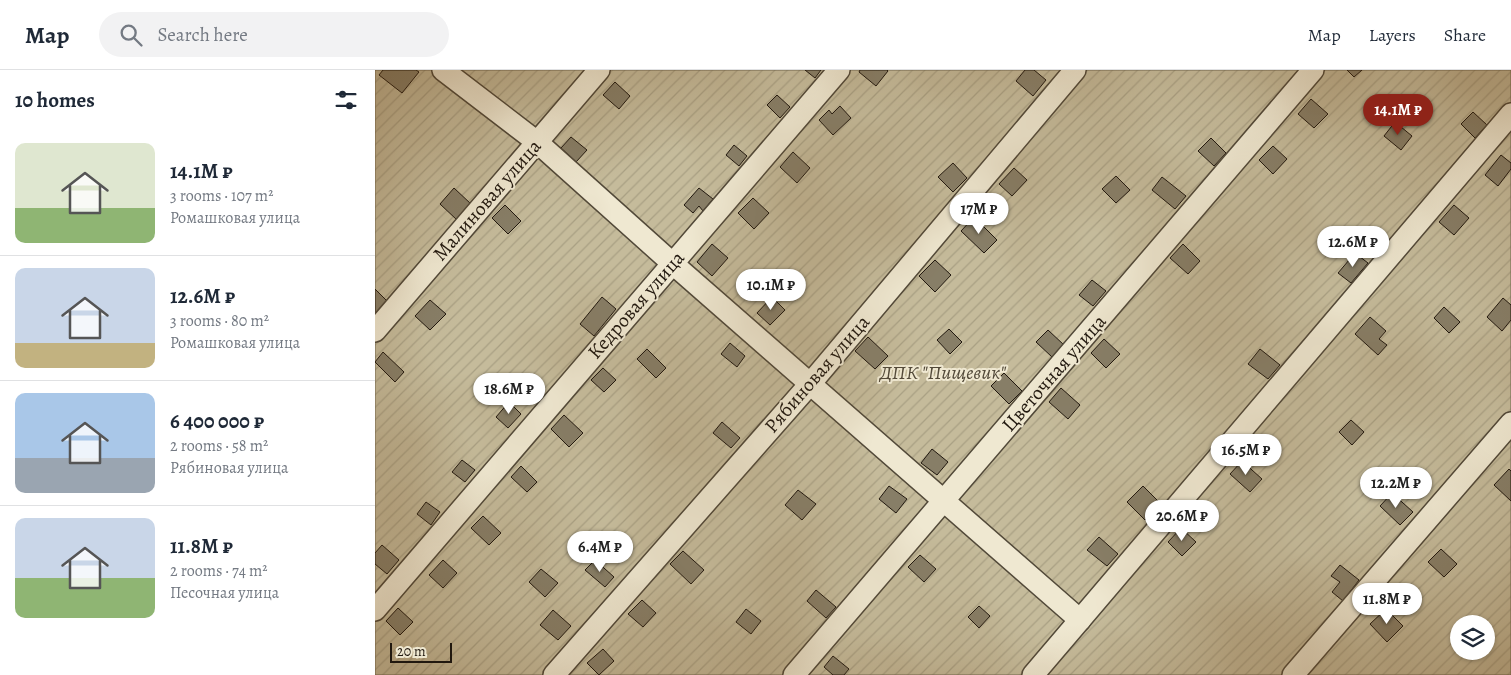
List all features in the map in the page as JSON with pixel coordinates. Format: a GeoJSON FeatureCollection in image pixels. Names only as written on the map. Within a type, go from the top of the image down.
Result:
{"type":"FeatureCollection","features":[{"type":"Feature","properties":{"kind":"street"},"geometry":{"type":"LineString","coordinates":[[443,70],[537,142],[672,264],[1080,620]]}},
{"type":"Feature","properties":{"kind":"street","name":"Малиновая улица"},"geometry":{"type":"LineString","coordinates":[[375,331],[599,70]]}},
{"type":"Feature","properties":{"kind":"street","name":"Кедровая улица"},"geometry":{"type":"LineString","coordinates":[[375,610],[839,70]]}},
{"type":"Feature","properties":{"kind":"street","name":"Рябиновая улица"},"geometry":{"type":"LineString","coordinates":[[554,675],[809,384],[1075,70]]}},
{"type":"Feature","properties":{"kind":"street","name":"Цветочная улица"},"geometry":{"type":"LineString","coordinates":[[794,675],[1313,70]]}},
{"type":"Feature","properties":{"kind":"street"},"geometry":{"type":"LineString","coordinates":[[1033,675],[1511,114]]}},
{"type":"Feature","properties":{"kind":"street"},"geometry":{"type":"LineString","coordinates":[[1293,675],[1511,423]]}},
{"type":"Feature","properties":{"kind":"green space","name":"ДПК \"Пищевик\""},"geometry":{"type":"Polygon","coordinates":[[[375,70],[1511,70],[1511,675],[375,675],[375,70]]]}},
{"type":"Feature","properties":{"kind":"building"},"geometry":{"type":"Polygon","coordinates":[[[383,70],[416,70],[419,72],[402,93],[379,75],[383,70]]]}},
{"type":"Feature","properties":{"kind":"building"},"geometry":{"type":"Polygon","coordinates":[[[805,70],[821,70],[815,78],[805,70]]]}},
{"type":"Feature","properties":{"kind":"building"},"geometry":{"type":"Polygon","coordinates":[[[860,70],[888,71],[876,86],[859,72],[860,70]]]}},
{"type":"Feature","properties":{"kind":"building"},"geometry":{"type":"Polygon","coordinates":[[[1025,70],[1034,70],[1046,80],[1033,96],[1016,81],[1025,70]]]}},
{"type":"Feature","properties":{"kind":"building"},"geometry":{"type":"Polygon","coordinates":[[[1347,70],[1362,70],[1354,77],[1347,70]]]}},
{"type":"Feature","properties":{"kind":"building"},"geometry":{"type":"Polygon","coordinates":[[[615,82],[630,96],[619,109],[603,95],[615,82]]]}},
{"type":"Feature","properties":{"kind":"building"},"geometry":{"type":"Polygon","coordinates":[[[777,95],[790,107],[780,118],[767,105],[777,95]]]}},
{"type":"Feature","properties":{"kind":"building"},"geometry":{"type":"Polygon","coordinates":[[[1311,99],[1328,114],[1314,128],[1298,114],[1311,99]]]}},
{"type":"Feature","properties":{"kind":"building"},"geometry":{"type":"Polygon","coordinates":[[[840,106],[851,118],[833,135],[819,120],[829,110],[832,114],[840,106]]]}},
{"type":"Feature","properties":{"kind":"building"},"geometry":{"type":"Polygon","coordinates":[[[1473,112],[1487,125],[1475,138],[1461,124],[1473,112]]]}},
{"type":"Feature","properties":{"kind":"building"},"geometry":{"type":"Polygon","coordinates":[[[1395,122],[1412,136],[1401,150],[1384,136],[1395,122]]]}},
{"type":"Feature","properties":{"kind":"building"},"geometry":{"type":"Polygon","coordinates":[[[571,137],[587,150],[576,162],[561,148],[571,137]]]}},
{"type":"Feature","properties":{"kind":"building"},"geometry":{"type":"Polygon","coordinates":[[[1211,138],[1226,153],[1214,166],[1198,151],[1211,138]]]}},
{"type":"Feature","properties":{"kind":"building"},"geometry":{"type":"Polygon","coordinates":[[[734,145],[747,156],[739,166],[726,155],[734,145]]]}},
{"type":"Feature","properties":{"kind":"building"},"geometry":{"type":"Polygon","coordinates":[[[1273,146],[1287,159],[1273,174],[1259,160],[1273,146]]]}},
{"type":"Feature","properties":{"kind":"building"},"geometry":{"type":"Polygon","coordinates":[[[793,152],[810,168],[797,183],[780,167],[793,152]]]}},
{"type":"Feature","properties":{"kind":"building"},"geometry":{"type":"Polygon","coordinates":[[[1501,155],[1511,163],[1511,169],[1498,186],[1485,175],[1501,155]]]}},
{"type":"Feature","properties":{"kind":"building"},"geometry":{"type":"Polygon","coordinates":[[[953,163],[967,178],[953,192],[938,177],[953,163]]]}},
{"type":"Feature","properties":{"kind":"building"},"geometry":{"type":"Polygon","coordinates":[[[1014,168],[1027,180],[1012,196],[999,184],[1014,168]]]}},
{"type":"Feature","properties":{"kind":"building"},"geometry":{"type":"Polygon","coordinates":[[[1116,176],[1130,190],[1116,203],[1102,189],[1116,176]]]}},
{"type":"Feature","properties":{"kind":"building"},"geometry":{"type":"Polygon","coordinates":[[[1162,177],[1186,196],[1175,209],[1152,190],[1162,177]]]}},
{"type":"Feature","properties":{"kind":"building"},"geometry":{"type":"Polygon","coordinates":[[[454,188],[471,204],[457,220],[440,204],[454,188]]]}},
{"type":"Feature","properties":{"kind":"building"},"geometry":{"type":"Polygon","coordinates":[[[699,188],[713,199],[703,211],[699,206],[693,213],[684,205],[699,188]]]}},
{"type":"Feature","properties":{"kind":"building"},"geometry":{"type":"Polygon","coordinates":[[[753,198],[769,213],[754,229],[738,213],[753,198]]]}},
{"type":"Feature","properties":{"kind":"building"},"geometry":{"type":"Polygon","coordinates":[[[505,205],[521,221],[508,234],[492,218],[505,205]]]}},
{"type":"Feature","properties":{"kind":"building"},"geometry":{"type":"Polygon","coordinates":[[[1454,205],[1469,218],[1454,235],[1439,222],[1454,205]]]}},
{"type":"Feature","properties":{"kind":"building"},"geometry":{"type":"Polygon","coordinates":[[[974,217],[997,240],[984,253],[961,231],[974,217]]]}},
{"type":"Feature","properties":{"kind":"building"},"geometry":{"type":"Polygon","coordinates":[[[712,244],[728,258],[712,276],[697,262],[712,244]]]}},
{"type":"Feature","properties":{"kind":"building"},"geometry":{"type":"Polygon","coordinates":[[[1183,244],[1200,261],[1188,274],[1170,258],[1183,244]]]}},
{"type":"Feature","properties":{"kind":"building"},"geometry":{"type":"Polygon","coordinates":[[[1355,253],[1368,263],[1351,283],[1338,273],[1355,253]]]}},
{"type":"Feature","properties":{"kind":"building"},"geometry":{"type":"Polygon","coordinates":[[[935,260],[951,275],[935,292],[919,276],[935,260]]]}},
{"type":"Feature","properties":{"kind":"building"},"geometry":{"type":"Polygon","coordinates":[[[1092,280],[1106,291],[1093,306],[1079,295],[1092,280]]]}},
{"type":"Feature","properties":{"kind":"building"},"geometry":{"type":"Polygon","coordinates":[[[375,289],[389,303],[376,315],[375,314],[375,289]]]}},
{"type":"Feature","properties":{"kind":"building"},"geometry":{"type":"Polygon","coordinates":[[[602,297],[616,309],[594,336],[580,324],[602,297]]]}},
{"type":"Feature","properties":{"kind":"building"},"geometry":{"type":"Polygon","coordinates":[[[772,297],[785,310],[770,325],[757,313],[772,297]]]}},
{"type":"Feature","properties":{"kind":"building"},"geometry":{"type":"Polygon","coordinates":[[[1503,298],[1511,305],[1511,320],[1502,331],[1487,317],[1503,298]]]}},
{"type":"Feature","properties":{"kind":"building"},"geometry":{"type":"Polygon","coordinates":[[[430,300],[446,314],[430,330],[415,316],[430,300]]]}},
{"type":"Feature","properties":{"kind":"building"},"geometry":{"type":"Polygon","coordinates":[[[1444,307],[1460,322],[1449,333],[1434,318],[1444,307]]]}},
{"type":"Feature","properties":{"kind":"building"},"geometry":{"type":"Polygon","coordinates":[[[1370,317],[1386,331],[1379,339],[1387,345],[1378,355],[1355,334],[1370,317]]]}},
{"type":"Feature","properties":{"kind":"building"},"geometry":{"type":"Polygon","coordinates":[[[949,329],[962,342],[950,354],[937,340],[949,329]]]}},
{"type":"Feature","properties":{"kind":"building"},"geometry":{"type":"Polygon","coordinates":[[[1048,330],[1064,345],[1052,357],[1036,342],[1048,330]]]}},
{"type":"Feature","properties":{"kind":"building"},"geometry":{"type":"Polygon","coordinates":[[[868,337],[888,356],[875,369],[855,351],[868,337]]]}},
{"type":"Feature","properties":{"kind":"building"},"geometry":{"type":"Polygon","coordinates":[[[1104,339],[1120,354],[1106,368],[1091,353],[1104,339]]]}},
{"type":"Feature","properties":{"kind":"building"},"geometry":{"type":"Polygon","coordinates":[[[730,343],[745,356],[737,367],[721,354],[730,343]]]}},
{"type":"Feature","properties":{"kind":"building"},"geometry":{"type":"Polygon","coordinates":[[[647,349],[666,368],[656,378],[637,359],[647,349]]]}},
{"type":"Feature","properties":{"kind":"building"},"geometry":{"type":"Polygon","coordinates":[[[1260,349],[1280,365],[1268,379],[1248,364],[1260,349]]]}},
{"type":"Feature","properties":{"kind":"building"},"geometry":{"type":"Polygon","coordinates":[[[383,352],[404,372],[395,382],[375,362],[383,352]]]}},
{"type":"Feature","properties":{"kind":"building"},"geometry":{"type":"Polygon","coordinates":[[[603,368],[616,380],[604,392],[591,380],[603,368]]]}},
{"type":"Feature","properties":{"kind":"building"},"geometry":{"type":"Polygon","coordinates":[[[1004,373],[1022,391],[1009,404],[991,386],[1004,373]]]}},
{"type":"Feature","properties":{"kind":"building"},"geometry":{"type":"Polygon","coordinates":[[[1061,388],[1080,405],[1068,419],[1049,402],[1061,388]]]}},
{"type":"Feature","properties":{"kind":"building"},"geometry":{"type":"Polygon","coordinates":[[[509,402],[521,414],[508,428],[496,417],[509,402]]]}},
{"type":"Feature","properties":{"kind":"building"},"geometry":{"type":"Polygon","coordinates":[[[564,415],[583,433],[569,447],[551,429],[564,415]]]}},
{"type":"Feature","properties":{"kind":"building"},"geometry":{"type":"Polygon","coordinates":[[[1351,420],[1364,432],[1352,445],[1339,432],[1351,420]]]}},
{"type":"Feature","properties":{"kind":"building"},"geometry":{"type":"Polygon","coordinates":[[[722,422],[740,438],[731,448],[713,433],[722,422]]]}},
{"type":"Feature","properties":{"kind":"building"},"geometry":{"type":"Polygon","coordinates":[[[932,449],[948,462],[937,475],[921,463],[932,449]]]}},
{"type":"Feature","properties":{"kind":"building"},"geometry":{"type":"Polygon","coordinates":[[[462,460],[475,470],[465,482],[452,472],[462,460]]]}},
{"type":"Feature","properties":{"kind":"building"},"geometry":{"type":"Polygon","coordinates":[[[1242,461],[1262,479],[1250,492],[1230,474],[1242,461]]]}},
{"type":"Feature","properties":{"kind":"building"},"geometry":{"type":"Polygon","coordinates":[[[521,466],[537,482],[527,492],[511,477],[521,466]]]}},
{"type":"Feature","properties":{"kind":"building"},"geometry":{"type":"Polygon","coordinates":[[[1509,469],[1511,471],[1511,501],[1494,485],[1509,469]]]}},
{"type":"Feature","properties":{"kind":"building"},"geometry":{"type":"Polygon","coordinates":[[[889,486],[907,499],[896,513],[879,499],[889,486]]]}},
{"type":"Feature","properties":{"kind":"building"},"geometry":{"type":"Polygon","coordinates":[[[1143,486],[1161,504],[1145,520],[1127,502],[1143,486]]]}},
{"type":"Feature","properties":{"kind":"building"},"geometry":{"type":"Polygon","coordinates":[[[798,490],[816,504],[802,520],[785,505],[798,490]]]}},
{"type":"Feature","properties":{"kind":"building"},"geometry":{"type":"Polygon","coordinates":[[[1392,493],[1413,512],[1400,525],[1380,506],[1392,493]]]}},
{"type":"Feature","properties":{"kind":"building"},"geometry":{"type":"Polygon","coordinates":[[[426,502],[440,512],[431,525],[417,514],[426,502]]]}},
{"type":"Feature","properties":{"kind":"building"},"geometry":{"type":"Polygon","coordinates":[[[483,516],[501,533],[489,545],[471,528],[483,516]]]}},
{"type":"Feature","properties":{"kind":"building"},"geometry":{"type":"Polygon","coordinates":[[[1181,528],[1196,542],[1182,556],[1168,542],[1181,528]]]}},
{"type":"Feature","properties":{"kind":"building"},"geometry":{"type":"Polygon","coordinates":[[[1099,537],[1118,554],[1107,566],[1087,550],[1099,537]]]}},
{"type":"Feature","properties":{"kind":"building"},"geometry":{"type":"Polygon","coordinates":[[[382,545],[399,560],[387,574],[375,564],[375,553],[382,545]]]}},
{"type":"Feature","properties":{"kind":"building"},"geometry":{"type":"Polygon","coordinates":[[[1441,549],[1457,564],[1444,577],[1428,562],[1441,549]]]}},
{"type":"Feature","properties":{"kind":"building"},"geometry":{"type":"Polygon","coordinates":[[[683,551],[704,570],[691,584],[670,564],[683,551]]]}},
{"type":"Feature","properties":{"kind":"building"},"geometry":{"type":"Polygon","coordinates":[[[920,555],[936,569],[924,582],[908,567],[920,555]]]}},
{"type":"Feature","properties":{"kind":"building"},"geometry":{"type":"Polygon","coordinates":[[[443,560],[457,573],[443,588],[429,575],[443,560]]]}},
{"type":"Feature","properties":{"kind":"building"},"geometry":{"type":"Polygon","coordinates":[[[595,560],[614,577],[605,587],[585,570],[595,560]]]}},
{"type":"Feature","properties":{"kind":"building"},"geometry":{"type":"Polygon","coordinates":[[[1340,565],[1359,580],[1343,601],[1332,592],[1340,582],[1331,576],[1340,565]]]}},
{"type":"Feature","properties":{"kind":"building"},"geometry":{"type":"Polygon","coordinates":[[[541,569],[558,583],[545,597],[529,582],[541,569]]]}},
{"type":"Feature","properties":{"kind":"building"},"geometry":{"type":"Polygon","coordinates":[[[816,590],[836,607],[826,618],[807,601],[816,590]]]}},
{"type":"Feature","properties":{"kind":"building"},"geometry":{"type":"Polygon","coordinates":[[[642,600],[656,613],[643,627],[628,614],[642,600]]]}},
{"type":"Feature","properties":{"kind":"building"},"geometry":{"type":"Polygon","coordinates":[[[979,606],[990,616],[979,628],[968,617],[979,606]]]}},
{"type":"Feature","properties":{"kind":"building"},"geometry":{"type":"Polygon","coordinates":[[[398,608],[413,622],[400,635],[386,621],[398,608]]]}},
{"type":"Feature","properties":{"kind":"building"},"geometry":{"type":"Polygon","coordinates":[[[746,609],[761,621],[751,634],[736,622],[746,609]]]}},
{"type":"Feature","properties":{"kind":"building"},"geometry":{"type":"Polygon","coordinates":[[[1386,609],[1403,626],[1387,642],[1370,624],[1386,609]]]}},
{"type":"Feature","properties":{"kind":"building"},"geometry":{"type":"Polygon","coordinates":[[[553,610],[571,626],[558,640],[540,625],[553,610]]]}},
{"type":"Feature","properties":{"kind":"building"},"geometry":{"type":"Polygon","coordinates":[[[603,649],[614,661],[599,675],[587,663],[603,649]]]}},
{"type":"Feature","properties":{"kind":"building"},"geometry":{"type":"Polygon","coordinates":[[[833,656],[849,669],[844,675],[833,675],[824,667],[833,656]]]}}]}
